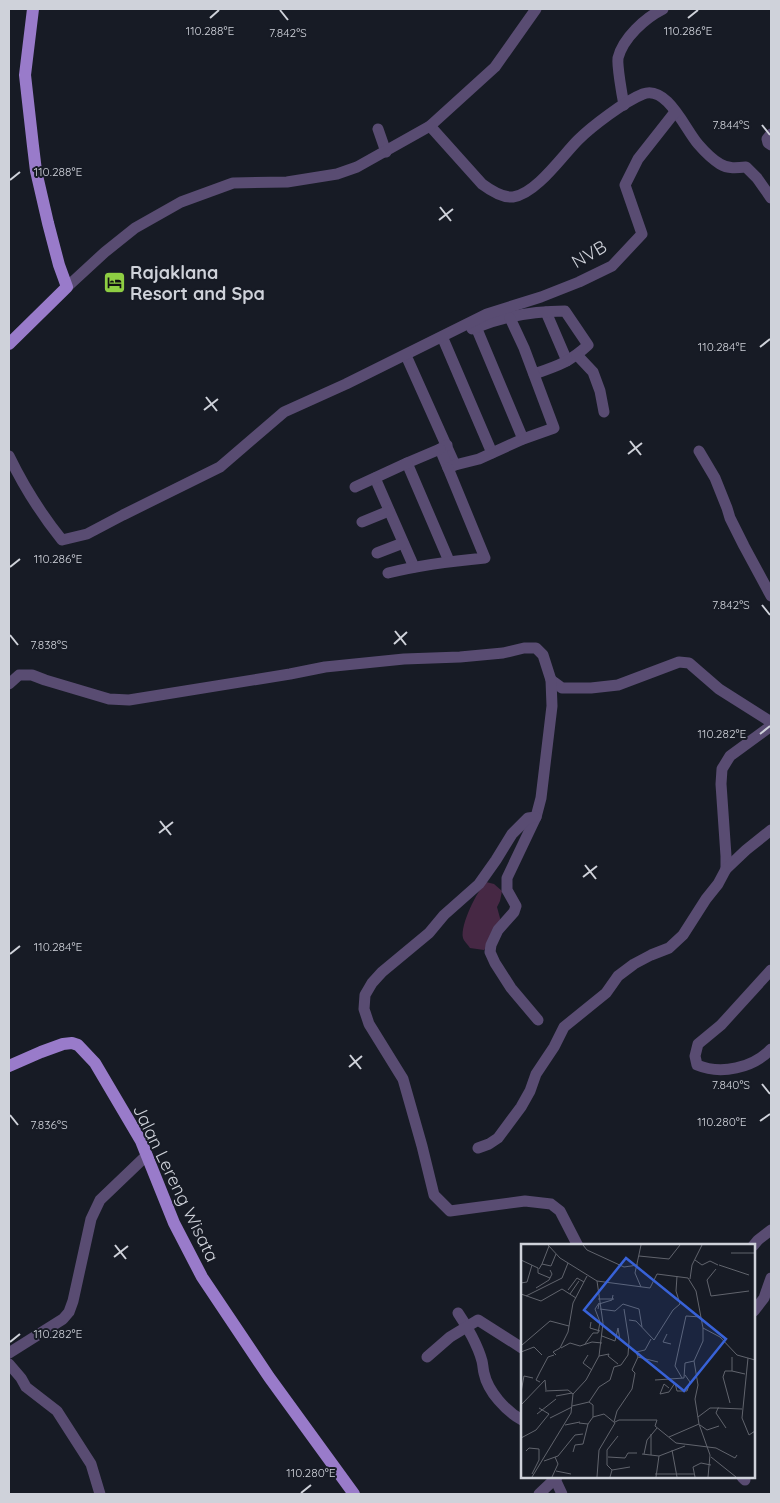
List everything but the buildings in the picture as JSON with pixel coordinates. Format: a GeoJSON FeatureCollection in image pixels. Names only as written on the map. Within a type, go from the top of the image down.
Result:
{"type":"FeatureCollection","features":[{"type":"Feature","properties":{"kind":"main road"},"geometry":{"type":"LineString","coordinates":[[9,344],[67,286],[59,265],[36,171],[25,75],[33,9]]}},
{"type":"Feature","properties":{"kind":"main road","name":"Jalan Lereng Wisata"},"geometry":{"type":"LineString","coordinates":[[9,1066],[41,1052],[63,1044],[72,1043],[78,1046],[95,1063],[141,1141],[174,1223],[202,1276],[269,1377],[354,1494]]}},
{"type":"Feature","properties":{"kind":"street"},"geometry":{"type":"LineString","coordinates":[[67,286],[135,228],[181,202],[233,183],[287,182],[337,174],[357,167],[386,152],[430,126],[495,67],[536,9]]}},
{"type":"Feature","properties":{"kind":"street"},"geometry":{"type":"LineString","coordinates":[[624,105],[618,59],[625,42],[650,15],[662,9]]}},
{"type":"Feature","properties":{"kind":"street"},"geometry":{"type":"LineString","coordinates":[[430,126],[482,184],[490,190],[512,197],[528,190],[544,178],[582,136],[624,105],[642,94],[650,92],[662,96],[669,103],[698,144],[710,156],[721,165],[730,168],[746,167],[757,178],[771,198]]}},
{"type":"Feature","properties":{"kind":"street","name":"NVB"},"geometry":{"type":"LineString","coordinates":[[385,364],[486,314],[541,297],[612,266],[642,234],[625,185],[638,159],[675,112]]}},
{"type":"Feature","properties":{"kind":"street"},"geometry":{"type":"LineString","coordinates":[[378,130],[386,152]]}},
{"type":"Feature","properties":{"kind":"street"},"geometry":{"type":"LineString","coordinates":[[771,134],[767,139],[771,145]]}},
{"type":"Feature","properties":{"kind":"street"},"geometry":{"type":"LineString","coordinates":[[9,456],[26,490],[46,521],[62,540],[88,534],[220,467],[284,412],[385,364],[408,360],[444,341],[488,322],[546,312],[565,311],[588,344],[562,364],[534,374]]}},
{"type":"Feature","properties":{"kind":"street"},"geometry":{"type":"LineString","coordinates":[[546,312],[572,358],[593,372],[600,391],[604,412]]}},
{"type":"Feature","properties":{"kind":"street"},"geometry":{"type":"LineString","coordinates":[[452,466],[479,459],[523,439],[554,428],[510,318]]}},
{"type":"Feature","properties":{"kind":"street"},"geometry":{"type":"LineString","coordinates":[[476,327],[523,439]]}},
{"type":"Feature","properties":{"kind":"street"},"geometry":{"type":"LineString","coordinates":[[444,341],[492,453]]}},
{"type":"Feature","properties":{"kind":"street"},"geometry":{"type":"LineString","coordinates":[[388,573],[449,561],[485,558],[452,466],[408,360]]}},
{"type":"Feature","properties":{"kind":"street"},"geometry":{"type":"LineString","coordinates":[[355,487],[443,447]]}},
{"type":"Feature","properties":{"kind":"street"},"geometry":{"type":"LineString","coordinates":[[699,451],[715,478],[728,508],[730,518],[771,596]]}},
{"type":"Feature","properties":{"kind":"street"},"geometry":{"type":"LineString","coordinates":[[407,463],[449,561]]}},
{"type":"Feature","properties":{"kind":"street"},"geometry":{"type":"LineString","coordinates":[[375,478],[414,567]]}},
{"type":"Feature","properties":{"kind":"street"},"geometry":{"type":"LineString","coordinates":[[362,522],[389,510]]}},
{"type":"Feature","properties":{"kind":"street"},"geometry":{"type":"LineString","coordinates":[[377,553],[403,543]]}},
{"type":"Feature","properties":{"kind":"street"},"geometry":{"type":"LineString","coordinates":[[9,684],[19,675],[32,674],[109,699],[129,700],[325,667],[404,659],[460,658],[536,648],[543,655],[551,680],[552,706],[541,798],[536,817],[507,878],[508,890],[516,906],[514,912],[498,930],[490,952],[511,988],[538,1020]]}},
{"type":"Feature","properties":{"kind":"street"},"geometry":{"type":"LineString","coordinates":[[551,680],[562,688],[591,688],[618,685],[679,662],[689,663],[720,689],[771,722]]}},
{"type":"Feature","properties":{"kind":"street"},"geometry":{"type":"LineString","coordinates":[[726,869],[721,784],[722,769],[730,756],[771,726]]}},
{"type":"Feature","properties":{"kind":"street"},"geometry":{"type":"LineString","coordinates":[[536,817],[528,818],[512,834],[479,884],[444,915],[429,933],[372,983],[365,995],[364,1009],[369,1024],[403,1079],[434,1195],[450,1211],[525,1201],[551,1204],[560,1212],[577,1244]]}},
{"type":"Feature","properties":{"kind":"street"},"geometry":{"type":"LineString","coordinates":[[478,1148],[498,1138],[516,1114],[530,1091],[536,1074],[554,1047],[564,1027],[606,993],[618,976],[634,964],[669,948],[683,935],[726,869],[771,830]]}},
{"type":"Feature","properties":{"kind":"street"},"geometry":{"type":"LineString","coordinates":[[771,970],[721,1025],[698,1044],[695,1056],[697,1065],[718,1071],[737,1068],[754,1062],[765,1055],[771,1048]]}},
{"type":"Feature","properties":{"kind":"street"},"geometry":{"type":"LineString","coordinates":[[9,1353],[60,1321],[69,1312],[91,1219],[100,1200],[147,1155]]}},
{"type":"Feature","properties":{"kind":"street"},"geometry":{"type":"LineString","coordinates":[[755,1244],[771,1230]]}},
{"type":"Feature","properties":{"kind":"street"},"geometry":{"type":"LineString","coordinates":[[755,1310],[764,1298],[771,1278]]}},
{"type":"Feature","properties":{"kind":"street"},"geometry":{"type":"LineString","coordinates":[[458,1313],[467,1326],[482,1361],[484,1374],[490,1388],[510,1411],[521,1419]]}},
{"type":"Feature","properties":{"kind":"street"},"geometry":{"type":"LineString","coordinates":[[427,1357],[450,1337],[478,1320],[521,1347]]}},
{"type":"Feature","properties":{"kind":"street"},"geometry":{"type":"LineString","coordinates":[[9,1364],[26,1386],[57,1411],[91,1464],[100,1494]]}},
{"type":"Feature","properties":{"kind":"street"},"geometry":{"type":"LineString","coordinates":[[539,1494],[556,1478],[562,1494]]}},
{"type":"Feature","properties":{"kind":"shaded area"},"geometry":{"type":"Polygon","coordinates":[[[486,882],[494,884],[502,891],[497,907],[501,931],[484,950],[470,948],[463,938],[463,932],[470,908],[486,882]]]}},
{"type":"Feature","properties":{"kind":"place","name":"Rajaklana Resort and Spa"},"geometry":{"type":"Point","coordinates":[114,282]}}]}
